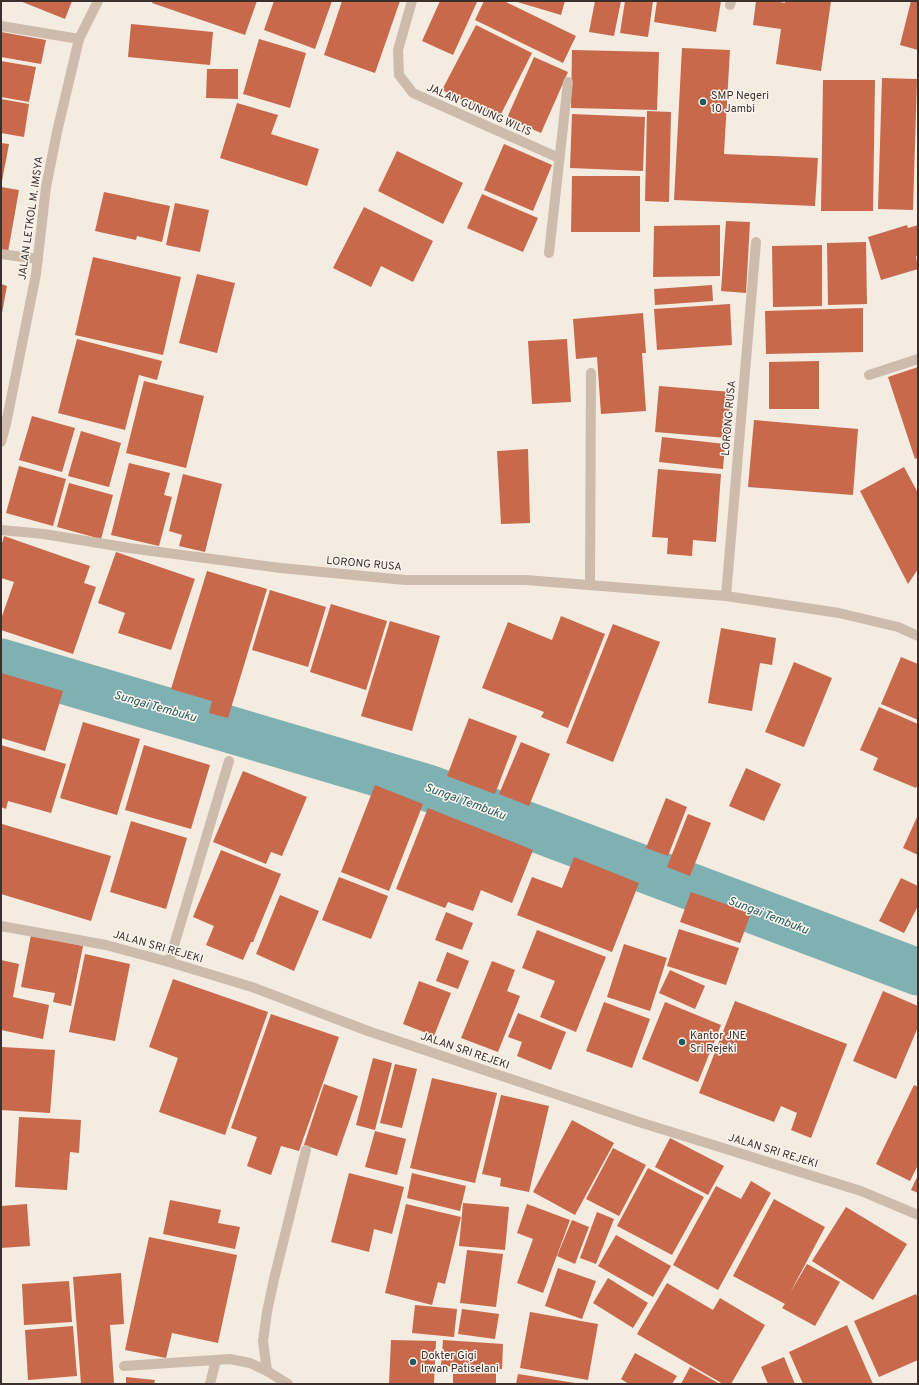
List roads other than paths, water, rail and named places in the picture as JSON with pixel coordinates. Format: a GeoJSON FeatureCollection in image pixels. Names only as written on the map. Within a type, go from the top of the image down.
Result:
{"type":"FeatureCollection","features":[{"type":"Feature","properties":{"kind":"street","name":"JALAN LETKOL M. IMSYA"},"geometry":{"type":"LineString","coordinates":[[1,442],[6,424],[36,274],[46,187],[57,132],[79,39],[98,1]]}},
{"type":"Feature","properties":{"kind":"street","name":"JALAN GUNUNG WILIS"},"geometry":{"type":"LineString","coordinates":[[412,1],[398,50],[399,75],[413,93],[559,158]]}},
{"type":"Feature","properties":{"kind":"street"},"geometry":{"type":"LineString","coordinates":[[1,26],[79,39]]}},
{"type":"Feature","properties":{"kind":"street"},"geometry":{"type":"LineString","coordinates":[[549,253],[568,82]]}},
{"type":"Feature","properties":{"kind":"street","name":"LORONG RUSA"},"geometry":{"type":"LineString","coordinates":[[726,596],[756,242]]}},
{"type":"Feature","properties":{"kind":"street"},"geometry":{"type":"LineString","coordinates":[[1,254],[38,259]]}},
{"type":"Feature","properties":{"kind":"street"},"geometry":{"type":"LineString","coordinates":[[869,375],[918,359]]}},
{"type":"Feature","properties":{"kind":"street"},"geometry":{"type":"LineString","coordinates":[[590,585],[591,373]]}},
{"type":"Feature","properties":{"kind":"street","name":"LORONG RUSA"},"geometry":{"type":"LineString","coordinates":[[1,530],[44,534],[128,548],[282,568],[405,580],[526,580],[726,596],[839,613],[898,627],[918,636]]}},
{"type":"Feature","properties":{"kind":"street"},"geometry":{"type":"LineString","coordinates":[[169,962],[229,761]]}},
{"type":"Feature","properties":{"kind":"street","name":"JALAN SRI REJEKI"},"geometry":{"type":"LineString","coordinates":[[1,926],[106,945],[252,987],[368,1031],[624,1117],[861,1191],[918,1215]]}},
{"type":"Feature","properties":{"kind":"street"},"geometry":{"type":"LineString","coordinates":[[267,1371],[263,1341],[267,1312],[306,1150]]}},
{"type":"Feature","properties":{"kind":"street"},"geometry":{"type":"LineString","coordinates":[[124,1366],[230,1359],[250,1363],[267,1371],[288,1384]]}},
{"type":"Feature","properties":{"kind":"street"},"geometry":{"type":"LineString","coordinates":[[210,1384],[216,1360]]}},
{"type":"Feature","properties":{"kind":"waterway","name":"Sungai Tembuku"},"geometry":{"type":"LineString","coordinates":[[1,662],[428,788],[918,972]]}},
{"type":"Feature","properties":{"kind":"place","name":"SMP Negeri 10 Jambi"},"geometry":{"type":"Point","coordinates":[703,102]}},
{"type":"Feature","properties":{"kind":"place","name":"Kantor JNE Sri Rejeki"},"geometry":{"type":"Point","coordinates":[682,1042]}},
{"type":"Feature","properties":{"kind":"place","name":"Dokter Gigi Irwan Patiselani"},"geometry":{"type":"Point","coordinates":[413,1362]}}]}
